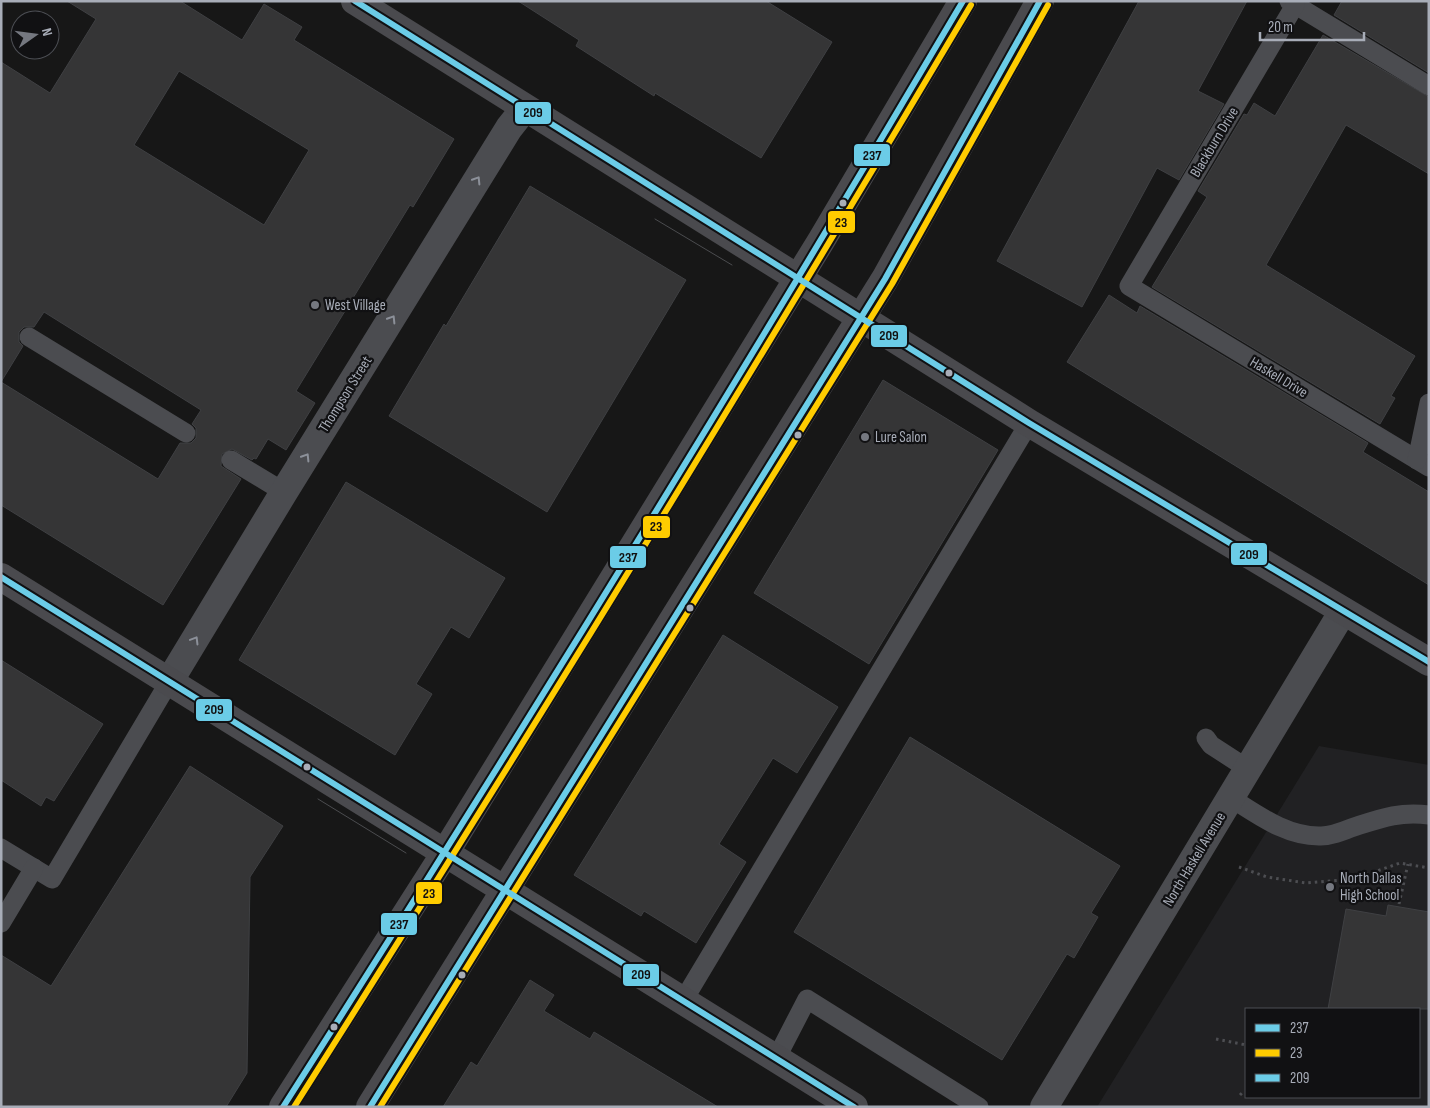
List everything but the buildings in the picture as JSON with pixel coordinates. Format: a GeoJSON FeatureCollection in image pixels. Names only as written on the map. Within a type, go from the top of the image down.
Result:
{"type":"FeatureCollection","features":[{"type":"Feature","properties":{"kind":"street"},"geometry":{"type":"LineString","coordinates":[[355,1],[524,109],[1029,423],[1429,662]]}},
{"type":"Feature","properties":{"kind":"street"},"geometry":{"type":"LineString","coordinates":[[283,1107],[445,853],[797,279],[963,1]]}},
{"type":"Feature","properties":{"kind":"street"},"geometry":{"type":"LineString","coordinates":[[370,1107],[861,318],[907,241],[1040,1]]}},
{"type":"Feature","properties":{"kind":"street","name":"Thompson Street"},"geometry":{"type":"LineString","coordinates":[[170,682],[284,492],[509,128],[524,109]]}},
{"type":"Feature","properties":{"kind":"street"},"geometry":{"type":"LineString","coordinates":[[1,577],[854,1107]]}},
{"type":"Feature","properties":{"kind":"street","name":"North Haskell Avenue"},"geometry":{"type":"LineString","coordinates":[[1044,1107],[1343,610]]}},
{"type":"Feature","properties":{"kind":"lane"},"geometry":{"type":"LineString","coordinates":[[1292,3],[1429,86]]}},
{"type":"Feature","properties":{"kind":"lane","name":"Blackburn Drive"},"geometry":{"type":"LineString","coordinates":[[1129,286],[1292,3]]}},
{"type":"Feature","properties":{"kind":"lane","name":"Haskell Drive"},"geometry":{"type":"LineString","coordinates":[[1129,286],[1423,464]]}},
{"type":"Feature","properties":{"kind":"lane"},"geometry":{"type":"LineString","coordinates":[[29,337],[186,433]]}},
{"type":"Feature","properties":{"kind":"lane"},"geometry":{"type":"LineString","coordinates":[[1423,464],[1429,403]]}},
{"type":"Feature","properties":{"kind":"lane"},"geometry":{"type":"LineString","coordinates":[[683,1001],[1029,423]]}},
{"type":"Feature","properties":{"kind":"lane"},"geometry":{"type":"LineString","coordinates":[[230,460],[284,492]]}},
{"type":"Feature","properties":{"kind":"lane"},"geometry":{"type":"LineString","coordinates":[[1,848],[52,879],[170,682]]}},
{"type":"Feature","properties":{"kind":"lane"},"geometry":{"type":"LineString","coordinates":[[1206,738],[1211,745],[1248,769]]}},
{"type":"Feature","properties":{"kind":"lane"},"geometry":{"type":"LineString","coordinates":[[1230,798],[1281,828],[1297,833],[1321,836],[1390,815],[1410,812],[1429,815]]}},
{"type":"Feature","properties":{"kind":"lane"},"geometry":{"type":"LineString","coordinates":[[1,923],[34,868]]}},
{"type":"Feature","properties":{"kind":"lane"},"geometry":{"type":"LineString","coordinates":[[776,1059],[807,999],[979,1107]]}},
{"type":"Feature","properties":{"kind":"path"},"geometry":{"type":"LineString","coordinates":[[1239,866],[1267,877],[1306,883],[1354,879],[1391,866],[1408,864],[1429,868]]}},
{"type":"Feature","properties":{"kind":"path"},"geometry":{"type":"LineString","coordinates":[[1399,904],[1408,864]]}},
{"type":"Feature","properties":{"kind":"path"},"geometry":{"type":"LineString","coordinates":[[1216,1039],[1245,1045]]}},
{"type":"Feature","properties":{"kind":"shaded area","name":"North Dallas High School"},"geometry":{"type":"Polygon","coordinates":[[[1319,746],[1429,765],[1429,1107],[1097,1107],[1319,746]]]}},
{"type":"Feature","properties":{"kind":"tram line"},"geometry":{"type":"LineString","coordinates":[[655,219],[732,265]]}},
{"type":"Feature","properties":{"kind":"tram line"},"geometry":{"type":"LineString","coordinates":[[318,799],[406,853]]}},
{"type":"Feature","properties":{"kind":"transit line","name":"209"},"geometry":{"type":"LineString","coordinates":[[355,1],[1029,423],[1429,662]]}},
{"type":"Feature","properties":{"kind":"transit line","name":"237"},"geometry":{"type":"LineString","coordinates":[[283,1107],[457,833],[628,557],[797,280],[963,1]]}},
{"type":"Feature","properties":{"kind":"transit line","name":"237"},"geometry":{"type":"LineString","coordinates":[[370,1107],[885,279],[1040,1]]}},
{"type":"Feature","properties":{"kind":"transit line","name":"23"},"geometry":{"type":"LineString","coordinates":[[294,1107],[637,559],[971,5]]}},
{"type":"Feature","properties":{"kind":"transit line","name":"23"},"geometry":{"type":"LineString","coordinates":[[380,1107],[892,284],[1048,5]]}},
{"type":"Feature","properties":{"kind":"transit line","name":"209"},"geometry":{"type":"LineString","coordinates":[[1,577],[854,1107]]}},
{"type":"Feature","properties":{"kind":"place","name":"West Village"},"geometry":{"type":"Point","coordinates":[315,305]}},
{"type":"Feature","properties":{"kind":"place","name":"Lure Salon"},"geometry":{"type":"Point","coordinates":[865,437]}},
{"type":"Feature","properties":{"kind":"place","name":"North Dallas High School"},"geometry":{"type":"Point","coordinates":[1330,887]}}]}
